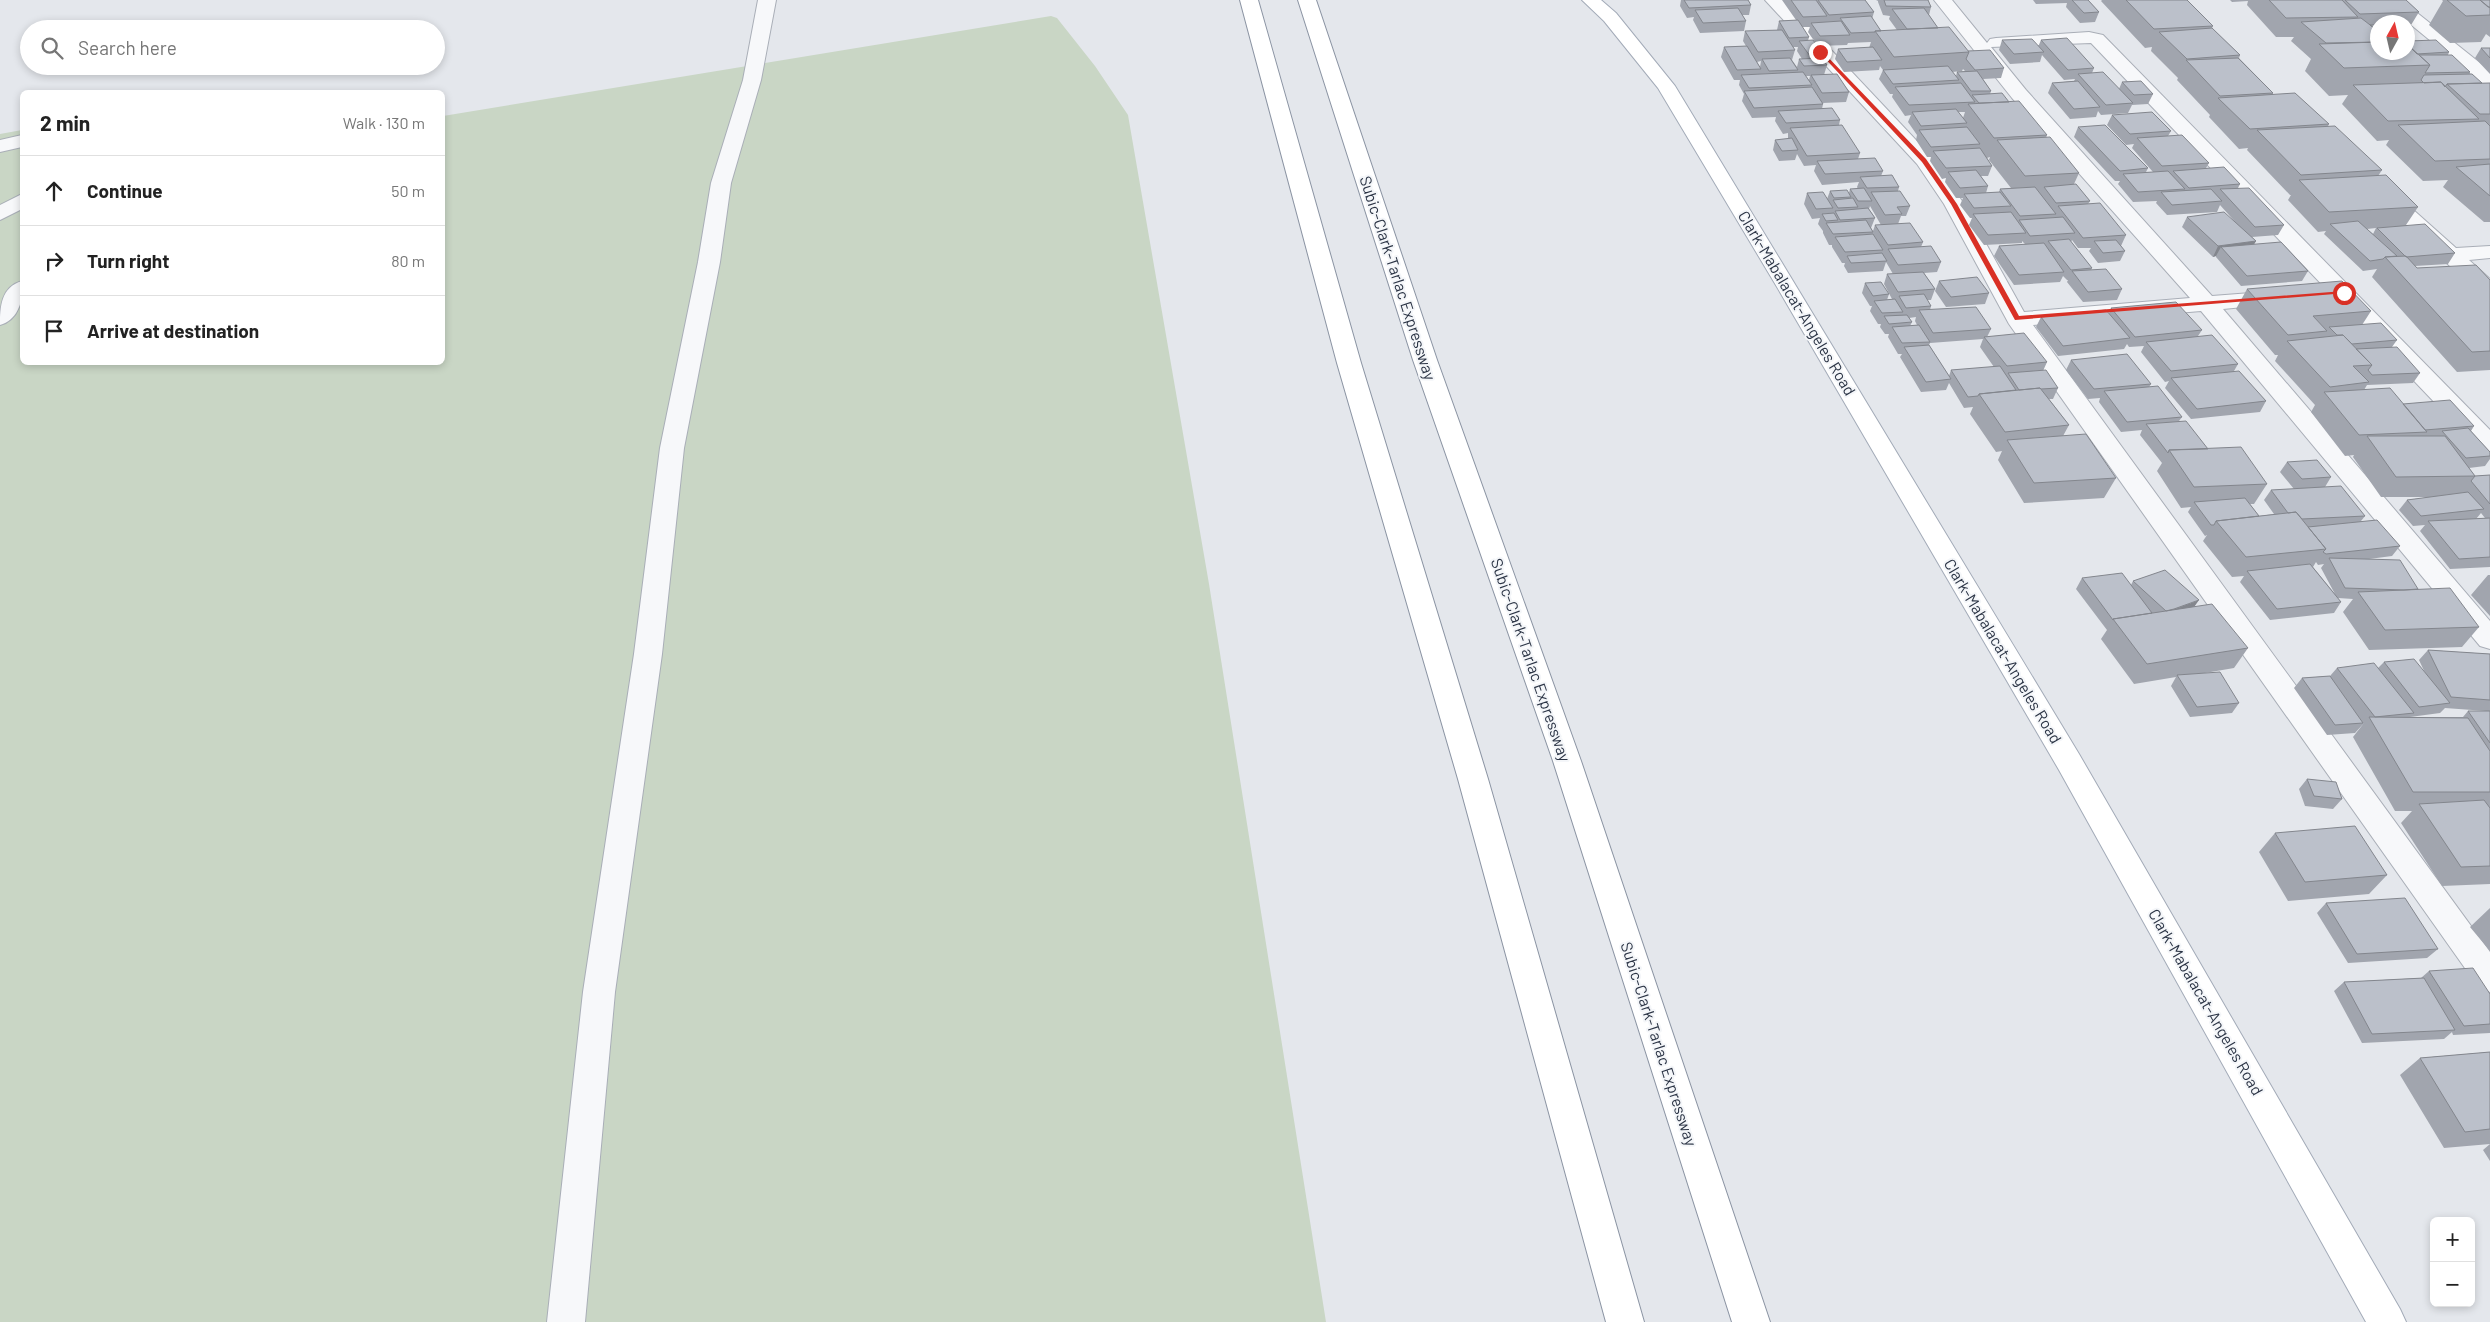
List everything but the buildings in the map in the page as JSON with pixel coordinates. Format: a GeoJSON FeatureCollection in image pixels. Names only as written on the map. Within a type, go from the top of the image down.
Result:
{"type":"FeatureCollection","features":[{"type":"Feature","properties":{"kind":"main road"},"geometry":{"type":"LineString","coordinates":[[1249,0],[1349,362],[1473,780],[1625,1322]]}},
{"type":"Feature","properties":{"kind":"main road","name":"Subic-Clark-Tarlac Expressway"},"geometry":{"type":"LineString","coordinates":[[1307,0],[1422,351],[1567,762],[1750,1322]]}},
{"type":"Feature","properties":{"kind":"main road","name":"Clark-Mabalacat-Angeles Road"},"geometry":{"type":"LineString","coordinates":[[1591,0],[1610,17],[1666,86],[1788,287],[2069,762],[2387,1322]]}},
{"type":"Feature","properties":{"kind":"street"},"geometry":{"type":"LineString","coordinates":[[566,1322],[600,992],[648,654],[672,448],[709,262],[721,183],[752,80],[767,0]]}},
{"type":"Feature","properties":{"kind":"street"},"geometry":{"type":"LineString","coordinates":[[1774,0],[1924,160],[1954,204],[2017,318],[2490,978]]}},
{"type":"Feature","properties":{"kind":"street"},"geometry":{"type":"LineString","coordinates":[[1943,0],[2019,94],[2206,303],[2490,640]]}},
{"type":"Feature","properties":{"kind":"street"},"geometry":{"type":"LineString","coordinates":[[2390,0],[2490,80]]}},
{"type":"Feature","properties":{"kind":"street"},"geometry":{"type":"LineString","coordinates":[[1979,44],[2088,37],[2097,39],[2490,445]]}},
{"type":"Feature","properties":{"kind":"street"},"geometry":{"type":"LineString","coordinates":[[0,146],[20,141]]}},
{"type":"Feature","properties":{"kind":"street"},"geometry":{"type":"LineString","coordinates":[[2371,182],[2490,291]]}},
{"type":"Feature","properties":{"kind":"street"},"geometry":{"type":"LineString","coordinates":[[0,214],[20,201]]}},
{"type":"Feature","properties":{"kind":"street"},"geometry":{"type":"LineString","coordinates":[[2452,255],[2490,252]]}},
{"type":"Feature","properties":{"kind":"street"},"geometry":{"type":"LineString","coordinates":[[0,318],[20,291]]}},
{"type":"Feature","properties":{"kind":"street"},"geometry":{"type":"LineString","coordinates":[[2017,318],[2344,293]]}},
{"type":"Feature","properties":{"kind":"green space"},"geometry":{"type":"Polygon","coordinates":[[[1051,16],[1057,18],[1095,66],[1128,115],[1209,584],[1326,1322],[0,1322],[0,134],[20,130],[20,365],[445,365],[445,116],[1051,16]]]}},
{"type":"Feature","properties":{"kind":"route"},"geometry":{"type":"LineString","coordinates":[[1820,52],[1924,160],[1954,204],[2017,318],[2344,293]]}}]}
